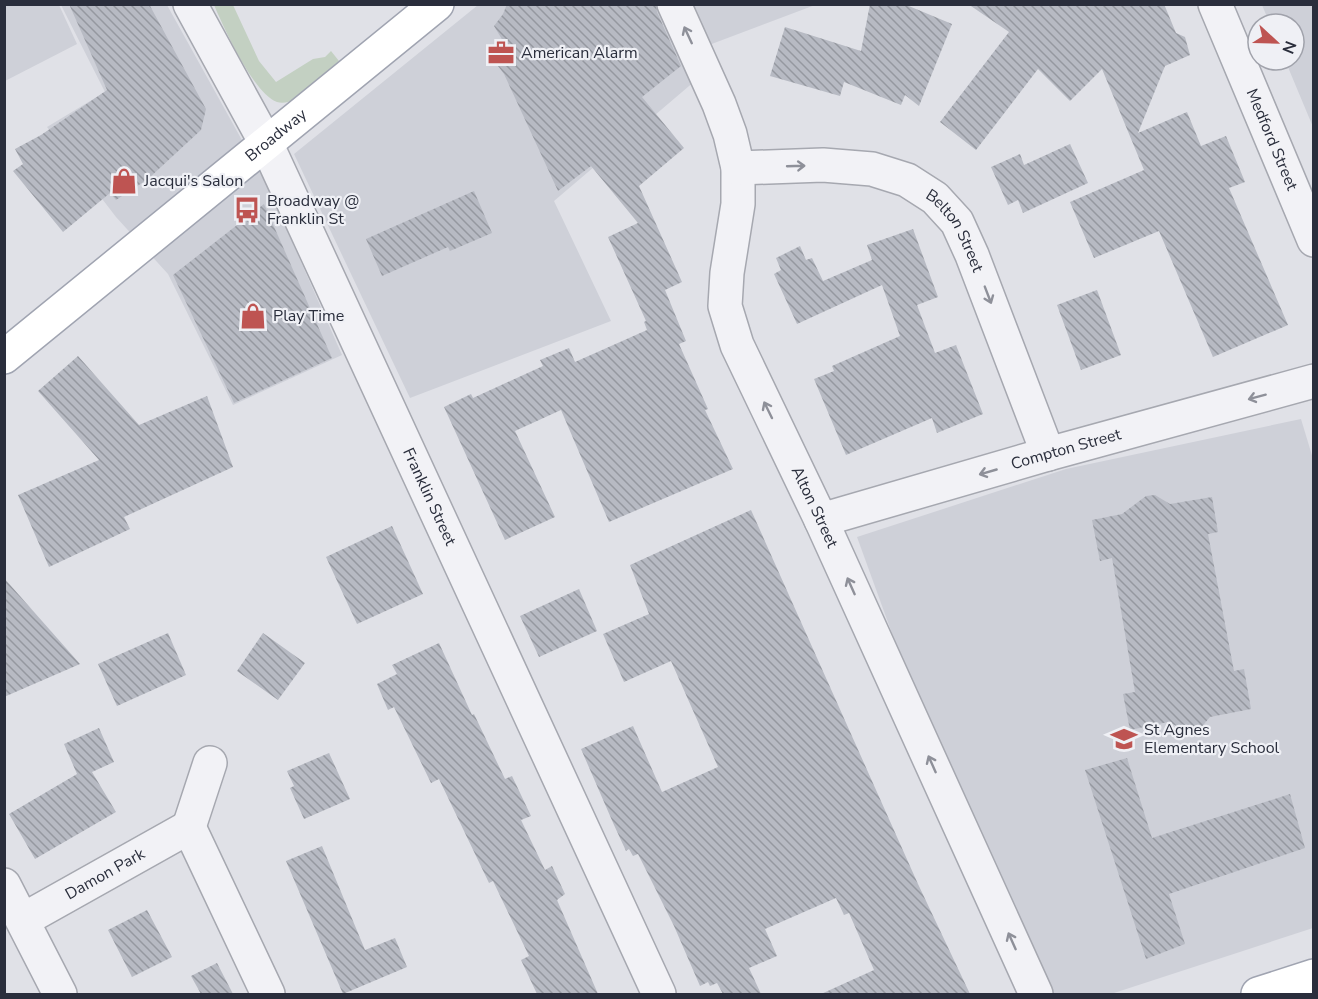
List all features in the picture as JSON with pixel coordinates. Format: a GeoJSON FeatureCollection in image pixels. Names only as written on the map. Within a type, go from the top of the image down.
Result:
{"type":"FeatureCollection","features":[{"type":"Feature","properties":{"kind":"main road","name":"Broadway"},"geometry":{"type":"LineString","coordinates":[[4,357],[437,4]]}},
{"type":"Feature","properties":{"kind":"main road"},"geometry":{"type":"LineString","coordinates":[[1258,994],[1314,976]]}},
{"type":"Feature","properties":{"kind":"street","name":"Franklin Street"},"geometry":{"type":"LineString","coordinates":[[189,4],[266,143],[658,994]]}},
{"type":"Feature","properties":{"kind":"street","name":"Alton Street"},"geometry":{"type":"LineString","coordinates":[[674,4],[719,104],[730,134],[738,168],[738,204],[727,273],[725,306],[737,345],[821,520],[1036,994]]}},
{"type":"Feature","properties":{"kind":"street","name":"Medford Street"},"geometry":{"type":"LineString","coordinates":[[1215,4],[1314,240]]}},
{"type":"Feature","properties":{"kind":"street","name":"Belton Street"},"geometry":{"type":"LineString","coordinates":[[738,168],[823,165],[872,169],[908,180],[935,198],[957,222],[972,255],[1048,454]]}},
{"type":"Feature","properties":{"kind":"street","name":"Compton Street"},"geometry":{"type":"LineString","coordinates":[[821,520],[1048,454],[1314,381]]}},
{"type":"Feature","properties":{"kind":"street"},"geometry":{"type":"LineString","coordinates":[[210,763],[189,827],[268,994]]}},
{"type":"Feature","properties":{"kind":"street","name":"Damon Park"},"geometry":{"type":"LineString","coordinates":[[23,920],[189,827]]}},
{"type":"Feature","properties":{"kind":"street"},"geometry":{"type":"LineString","coordinates":[[4,885],[60,994]]}},
{"type":"Feature","properties":{"kind":"shaded area"},"geometry":{"type":"Polygon","coordinates":[[[5,4],[59,5],[77,44],[5,81],[5,4]]]}},
{"type":"Feature","properties":{"kind":"shaded area"},"geometry":{"type":"Polygon","coordinates":[[[61,5],[167,5],[268,187],[342,355],[233,405],[168,274],[116,217],[47,127],[105,92],[61,5]]]}},
{"type":"Feature","properties":{"kind":"shaded area"},"geometry":{"type":"Polygon","coordinates":[[[478,5],[671,5],[702,75],[554,201],[611,321],[410,398],[294,154],[478,5]]]}},
{"type":"Feature","properties":{"kind":"shaded area"},"geometry":{"type":"Polygon","coordinates":[[[690,5],[815,5],[709,45],[690,5]]]}},
{"type":"Feature","properties":{"kind":"shaded area"},"geometry":{"type":"Polygon","coordinates":[[[1262,5],[1313,5],[1313,127],[1290,72],[1306,72],[1306,12],[1265,12],[1262,5]]]}},
{"type":"Feature","properties":{"kind":"shaded area","name":"St Agnes Elementary School"},"geometry":{"type":"Polygon","coordinates":[[[1301,419],[1314,462],[1313,928],[1111,994],[1050,994],[906,672],[857,537],[1066,469],[1301,419]]]}},
{"type":"Feature","properties":{"kind":"green space"},"geometry":{"type":"Polygon","coordinates":[[[214,5],[233,5],[259,61],[276,82],[313,59],[325,57],[331,51],[339,61],[295,99],[282,103],[277,102],[258,86],[249,73],[214,5]]]}},
{"type":"Feature","properties":{"kind":"building"},"geometry":{"type":"Polygon","coordinates":[[[69,4],[149,4],[206,109],[201,130],[148,179],[116,200],[110,193],[63,232],[13,171],[23,164],[15,149],[41,135],[107,90],[69,4]]]}},
{"type":"Feature","properties":{"kind":"building"},"geometry":{"type":"Polygon","coordinates":[[[507,4],[656,4],[657,12],[681,66],[642,97],[684,148],[639,186],[682,282],[665,290],[686,341],[679,344],[708,409],[705,410],[733,469],[609,522],[561,410],[515,431],[555,517],[505,540],[444,407],[471,394],[473,398],[543,366],[540,360],[569,348],[575,362],[647,330],[644,322],[646,321],[608,237],[638,223],[591,166],[558,191],[504,74],[492,58],[503,41],[494,26],[507,4]]]}},
{"type":"Feature","properties":{"kind":"building"},"geometry":{"type":"Polygon","coordinates":[[[870,4],[904,4],[952,24],[919,106],[905,95],[901,105],[844,82],[840,96],[770,76],[785,27],[861,51],[870,4]]]}},
{"type":"Feature","properties":{"kind":"building"},"geometry":{"type":"Polygon","coordinates":[[[968,4],[1164,4],[1176,33],[1185,37],[1190,55],[1165,66],[1138,133],[1187,112],[1201,146],[1226,136],[1245,182],[1229,188],[1288,325],[1213,357],[1159,231],[1094,258],[1070,202],[1144,170],[1102,69],[1070,101],[1038,69],[976,150],[940,122],[1009,32],[968,4]]]}},
{"type":"Feature","properties":{"kind":"building"},"geometry":{"type":"Polygon","coordinates":[[[1070,144],[1088,183],[1023,213],[1018,200],[1008,205],[991,167],[1020,154],[1024,165],[1070,144]]]}},
{"type":"Feature","properties":{"kind":"building"},"geometry":{"type":"Polygon","coordinates":[[[474,191],[492,233],[450,251],[448,247],[382,276],[366,239],[474,191]]]}},
{"type":"Feature","properties":{"kind":"building","name":"Play Time"},"geometry":{"type":"Polygon","coordinates":[[[264,204],[332,358],[234,403],[173,275],[264,204]]]}},
{"type":"Feature","properties":{"kind":"building"},"geometry":{"type":"Polygon","coordinates":[[[913,229],[938,297],[917,305],[935,353],[956,345],[983,414],[937,433],[932,418],[846,455],[814,379],[834,371],[832,366],[900,336],[882,285],[797,324],[774,274],[781,270],[776,258],[800,246],[806,260],[812,258],[823,281],[872,260],[867,245],[913,229]]]}},
{"type":"Feature","properties":{"kind":"building"},"geometry":{"type":"Polygon","coordinates":[[[1097,290],[1121,355],[1081,370],[1057,305],[1097,290]]]}},
{"type":"Feature","properties":{"kind":"building"},"geometry":{"type":"Polygon","coordinates":[[[78,356],[139,425],[207,396],[233,467],[124,517],[130,529],[49,567],[18,495],[99,460],[38,391],[78,356]]]}},
{"type":"Feature","properties":{"kind":"building"},"geometry":{"type":"Polygon","coordinates":[[[1155,495],[1170,504],[1212,497],[1218,532],[1208,534],[1234,671],[1244,669],[1251,709],[1210,717],[1199,730],[1192,733],[1168,722],[1130,730],[1123,694],[1135,692],[1112,558],[1100,561],[1092,520],[1122,514],[1146,496],[1155,495]]]}},
{"type":"Feature","properties":{"kind":"building"},"geometry":{"type":"Polygon","coordinates":[[[751,510],[918,884],[970,994],[821,994],[874,970],[849,913],[844,915],[836,898],[765,929],[777,956],[749,968],[761,994],[723,994],[717,983],[710,986],[708,982],[700,986],[674,926],[638,854],[633,856],[629,849],[626,851],[614,825],[581,749],[633,726],[662,792],[718,767],[671,661],[624,682],[603,634],[649,614],[630,565],[751,510]]]}},
{"type":"Feature","properties":{"kind":"building"},"geometry":{"type":"Polygon","coordinates":[[[392,526],[423,594],[357,624],[326,557],[392,526]]]}},
{"type":"Feature","properties":{"kind":"building"},"geometry":{"type":"Polygon","coordinates":[[[4,578],[80,664],[4,697],[4,578]]]}},
{"type":"Feature","properties":{"kind":"building"},"geometry":{"type":"Polygon","coordinates":[[[579,589],[597,631],[539,657],[520,616],[579,589]]]}},
{"type":"Feature","properties":{"kind":"building"},"geometry":{"type":"Polygon","coordinates":[[[168,633],[186,675],[117,706],[98,664],[168,633]]]}},
{"type":"Feature","properties":{"kind":"building"},"geometry":{"type":"Polygon","coordinates":[[[263,633],[305,663],[278,700],[237,671],[263,633]]]}},
{"type":"Feature","properties":{"kind":"building"},"geometry":{"type":"Polygon","coordinates":[[[439,643],[505,779],[512,776],[531,816],[521,820],[545,870],[552,866],[565,894],[557,900],[598,994],[537,994],[521,960],[529,956],[493,881],[489,883],[439,779],[431,783],[394,707],[388,710],[377,684],[397,674],[392,665],[439,643]]]}},
{"type":"Feature","properties":{"kind":"building"},"geometry":{"type":"Polygon","coordinates":[[[99,728],[114,762],[92,772],[116,812],[35,859],[9,814],[77,774],[64,744],[99,728]]]}},
{"type":"Feature","properties":{"kind":"building"},"geometry":{"type":"Polygon","coordinates":[[[329,753],[350,799],[304,819],[290,788],[294,786],[287,771],[329,753]]]}},
{"type":"Feature","properties":{"kind":"building"},"geometry":{"type":"Polygon","coordinates":[[[1127,758],[1152,838],[1290,794],[1305,848],[1169,894],[1185,944],[1146,959],[1085,770],[1127,758]]]}},
{"type":"Feature","properties":{"kind":"building"},"geometry":{"type":"Polygon","coordinates":[[[322,846],[365,950],[395,938],[407,967],[343,994],[286,861],[322,846]]]}},
{"type":"Feature","properties":{"kind":"building"},"geometry":{"type":"Polygon","coordinates":[[[147,910],[172,957],[132,977],[108,930],[147,910]]]}},
{"type":"Feature","properties":{"kind":"building"},"geometry":{"type":"Polygon","coordinates":[[[217,963],[233,994],[201,994],[191,976],[217,963]]]}},
{"type":"Feature","properties":{"kind":"place","name":"American Alarm"},"geometry":{"type":"Point","coordinates":[501,53]}},
{"type":"Feature","properties":{"kind":"place","name":"Jacqui's Salon"},"geometry":{"type":"Point","coordinates":[124,181]}},
{"type":"Feature","properties":{"kind":"place","name":"Broadway @ Franklin St"},"geometry":{"type":"Point","coordinates":[247,210]}},
{"type":"Feature","properties":{"kind":"place","name":"Play Time"},"geometry":{"type":"Point","coordinates":[253,316]}},
{"type":"Feature","properties":{"kind":"place","name":"St Agnes Elementary School"},"geometry":{"type":"Point","coordinates":[1124,739]}}]}
